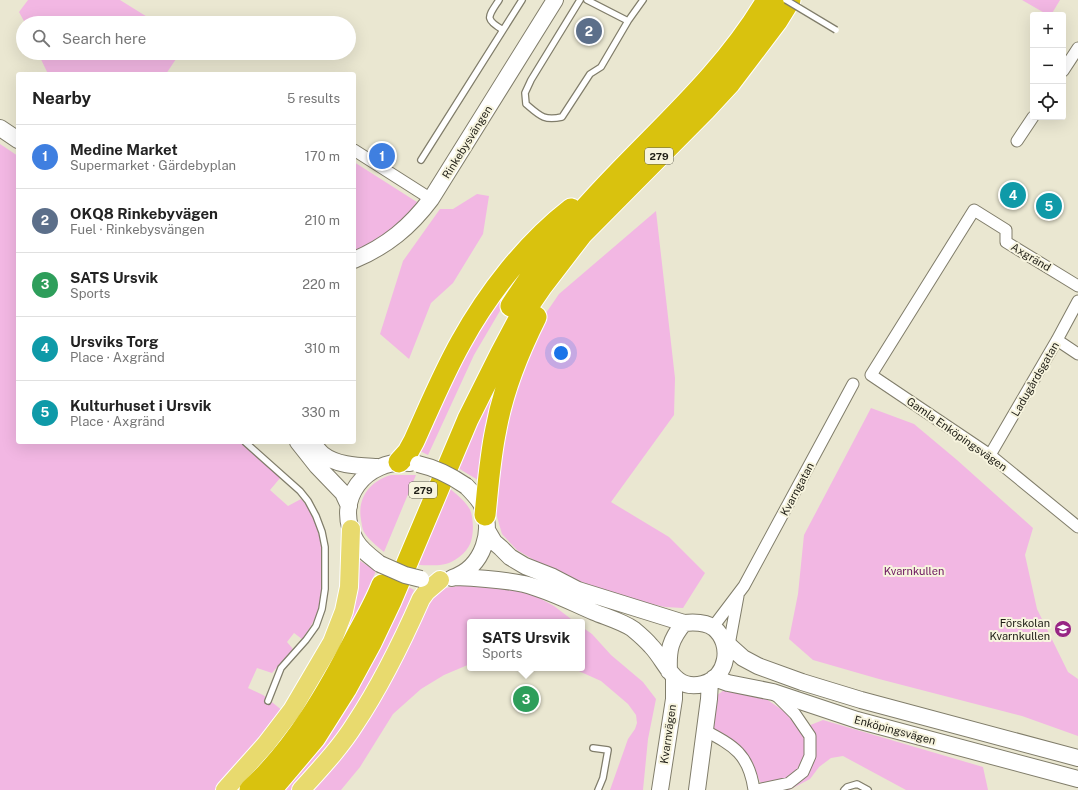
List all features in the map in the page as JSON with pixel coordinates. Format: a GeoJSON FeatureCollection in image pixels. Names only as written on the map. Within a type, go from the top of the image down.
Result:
{"type":"FeatureCollection","features":[{"type":"Feature","properties":{"kind":"highway","name":"279"},"geometry":{"type":"LineString","coordinates":[[250,790],[278,759],[304,726],[325,695],[343,664],[377,597],[455,414],[505,315],[529,278],[556,242],[599,192],[691,99],[733,49],[767,0]]}},
{"type":"Feature","properties":{"kind":"highway","name":"279"},"geometry":{"type":"LineString","coordinates":[[270,790],[315,738],[346,689],[371,643],[388,608],[468,419],[518,321],[569,250],[599,215],[706,110],[730,83],[777,21],[790,0]]}},
{"type":"Feature","properties":{"kind":"highway"},"geometry":{"type":"LineString","coordinates":[[409,463],[408,452],[461,342],[497,287],[516,262],[546,229],[571,209],[599,192]]}},
{"type":"Feature","properties":{"kind":"highway"},"geometry":{"type":"LineString","coordinates":[[486,522],[496,429],[505,392],[526,336],[569,250]]}},
{"type":"Feature","properties":{"kind":"main road","name":"Rinkebysvängen"},"geometry":{"type":"LineString","coordinates":[[356,259],[387,243],[408,226],[432,199],[554,0]]}},
{"type":"Feature","properties":{"kind":"main road"},"geometry":{"type":"LineString","coordinates":[[0,121],[16,131]]}},
{"type":"Feature","properties":{"kind":"main road"},"geometry":{"type":"LineString","coordinates":[[0,128],[16,139]]}},
{"type":"Feature","properties":{"kind":"main road"},"geometry":{"type":"LineString","coordinates":[[300,444],[317,466],[343,493],[349,506]]}},
{"type":"Feature","properties":{"kind":"main road"},"geometry":{"type":"LineString","coordinates":[[313,444],[323,455],[337,462],[353,466],[377,468]]}},
{"type":"Feature","properties":{"kind":"main road"},"geometry":{"type":"LineString","coordinates":[[409,463],[441,471],[466,486],[480,502],[486,522],[498,545],[510,556],[525,566],[554,577],[578,590],[684,623],[703,623],[713,627],[726,643],[726,656],[722,668],[712,679],[702,684],[686,684],[672,674],[652,646],[633,629],[545,591],[525,584],[506,580],[447,578],[420,579],[405,575],[380,564],[363,550],[356,540],[349,518],[349,506],[357,485],[369,472],[387,464],[409,463]]}},
{"type":"Feature","properties":{"kind":"main road"},"geometry":{"type":"LineString","coordinates":[[301,790],[326,763],[355,725],[374,695],[421,599],[426,592],[447,578],[468,568],[478,558],[486,540],[486,522]]}},
{"type":"Feature","properties":{"kind":"main road"},"geometry":{"type":"LineString","coordinates":[[224,790],[266,744],[292,710],[332,642],[344,611],[349,587],[352,529]]}},
{"type":"Feature","properties":{"kind":"main road"},"geometry":{"type":"LineString","coordinates":[[672,674],[669,646],[676,632],[684,623]]}},
{"type":"Feature","properties":{"kind":"main road","name":"Enköpingsvägen"},"geometry":{"type":"LineString","coordinates":[[726,643],[743,658],[758,666],[802,682],[861,700],[1078,758]]}},
{"type":"Feature","properties":{"kind":"main road","name":"Kvarnvägen"},"geometry":{"type":"LineString","coordinates":[[660,790],[674,699],[672,674]]}},
{"type":"Feature","properties":{"kind":"main road"},"geometry":{"type":"LineString","coordinates":[[697,790],[712,679]]}},
{"type":"Feature","properties":{"kind":"main road","name":"Enköpingsvägen"},"geometry":{"type":"LineString","coordinates":[[712,679],[773,692],[857,720],[1078,779]]}},
{"type":"Feature","properties":{"kind":"street"},"geometry":{"type":"LineString","coordinates":[[1066,66],[1078,48]]}},
{"type":"Feature","properties":{"kind":"street"},"geometry":{"type":"LineString","coordinates":[[1017,141],[1031,120]]}},
{"type":"Feature","properties":{"kind":"street"},"geometry":{"type":"LineString","coordinates":[[356,151],[432,199]]}},
{"type":"Feature","properties":{"kind":"street","name":"Axgränd"},"geometry":{"type":"LineString","coordinates":[[871,375],[974,210],[1006,230],[1006,242],[1078,286]]}},
{"type":"Feature","properties":{"kind":"street","name":"Ladugårdsgatan"},"geometry":{"type":"LineString","coordinates":[[990,455],[1078,301]]}},
{"type":"Feature","properties":{"kind":"street"},"geometry":{"type":"LineString","coordinates":[[1057,340],[1078,354]]}},
{"type":"Feature","properties":{"kind":"street","name":"Gamla Enköpingsvägen"},"geometry":{"type":"LineString","coordinates":[[871,375],[990,455],[1078,527]]}},
{"type":"Feature","properties":{"kind":"street","name":"Kvarngatan"},"geometry":{"type":"LineString","coordinates":[[713,627],[744,586],[853,384]]}},
{"type":"Feature","properties":{"kind":"street"},"geometry":{"type":"LineString","coordinates":[[726,643],[738,594]]}},
{"type":"Feature","properties":{"kind":"street"},"geometry":{"type":"LineString","coordinates":[[704,730],[721,739],[740,753],[752,775],[756,790],[789,783],[803,772],[810,756],[810,736],[795,714],[773,692]]}},
{"type":"Feature","properties":{"kind":"lane"},"geometry":{"type":"LineString","coordinates":[[499,0],[490,15],[490,18],[493,24],[503,30]]}},
{"type":"Feature","properties":{"kind":"lane"},"geometry":{"type":"LineString","coordinates":[[421,160],[522,0]]}},
{"type":"Feature","properties":{"kind":"lane"},"geometry":{"type":"LineString","coordinates":[[580,0],[531,80],[525,93],[526,104],[538,115],[550,120],[562,117],[590,74],[601,67],[643,0]]}},
{"type":"Feature","properties":{"kind":"lane"},"geometry":{"type":"LineString","coordinates":[[587,0],[628,22]]}},
{"type":"Feature","properties":{"kind":"lane"},"geometry":{"type":"LineString","coordinates":[[786,0],[836,30]]}},
{"type":"Feature","properties":{"kind":"lane"},"geometry":{"type":"LineString","coordinates":[[247,444],[308,500],[322,532],[325,547],[325,589],[322,608],[316,626],[306,640],[281,668],[268,701]]}},
{"type":"Feature","properties":{"kind":"lane"},"geometry":{"type":"LineString","coordinates":[[593,748],[608,750],[603,778],[598,790]]}},
{"type":"Feature","properties":{"kind":"lane"},"geometry":{"type":"LineString","coordinates":[[844,790],[847,787],[857,784],[868,790]]}},
{"type":"Feature","properties":{"kind":"green space"},"geometry":{"type":"Polygon","coordinates":[[[28,0],[120,0],[146,16],[21,16],[19,12],[28,0]]]}},
{"type":"Feature","properties":{"kind":"green space"},"geometry":{"type":"Polygon","coordinates":[[[1022,0],[1060,0],[1053,12],[1043,12],[1022,0]]]}},
{"type":"Feature","properties":{"kind":"green space"},"geometry":{"type":"Polygon","coordinates":[[[41,60],[175,60],[167,72],[47,72],[41,60]]]}},
{"type":"Feature","properties":{"kind":"green space"},"geometry":{"type":"Polygon","coordinates":[[[0,144],[16,155],[16,444],[243,444],[281,477],[270,490],[288,506],[301,499],[309,510],[316,523],[320,539],[323,572],[320,603],[316,616],[302,639],[294,633],[287,642],[293,649],[272,673],[257,668],[248,688],[263,695],[283,711],[226,780],[215,790],[0,790],[0,144]]]}},
{"type":"Feature","properties":{"kind":"green space"},"geometry":{"type":"Polygon","coordinates":[[[356,163],[420,204],[382,238],[356,252],[356,163]]]}},
{"type":"Feature","properties":{"kind":"green space"},"geometry":{"type":"Polygon","coordinates":[[[477,194],[489,196],[483,234],[453,283],[431,303],[409,359],[380,334],[403,261],[440,209],[453,209],[477,194]]]}},
{"type":"Feature","properties":{"kind":"green space"},"geometry":{"type":"Polygon","coordinates":[[[656,211],[675,378],[674,415],[611,502],[669,537],[705,573],[683,608],[665,607],[624,598],[571,578],[539,563],[517,550],[502,534],[495,510],[501,440],[526,353],[546,313],[559,294],[656,211]]]}},
{"type":"Feature","properties":{"kind":"green space"},"geometry":{"type":"Polygon","coordinates":[[[540,247],[474,355],[428,455],[418,450],[476,330],[540,247]]]}},
{"type":"Feature","properties":{"kind":"green space"},"geometry":{"type":"Polygon","coordinates":[[[516,347],[483,483],[458,468],[481,413],[516,347]]]}},
{"type":"Feature","properties":{"kind":"green space","name":"Kvarnkullen"},"geometry":{"type":"Polygon","coordinates":[[[871,408],[914,424],[1033,528],[1025,555],[1037,609],[1068,672],[1078,679],[1078,736],[1022,716],[879,679],[813,660],[789,639],[798,594],[804,535],[871,408]]]}},
{"type":"Feature","properties":{"kind":"green space"},"geometry":{"type":"Polygon","coordinates":[[[391,475],[416,475],[384,552],[364,532],[360,512],[363,498],[371,486],[377,481],[391,475]]]}},
{"type":"Feature","properties":{"kind":"green space"},"geometry":{"type":"Polygon","coordinates":[[[449,488],[465,502],[471,511],[473,526],[470,544],[463,554],[449,563],[417,565],[449,488]]]}},
{"type":"Feature","properties":{"kind":"green space"},"geometry":{"type":"Polygon","coordinates":[[[357,559],[376,571],[344,643],[312,702],[252,777],[238,790],[233,790],[297,713],[357,559]]]}},
{"type":"Feature","properties":{"kind":"green space"},"geometry":{"type":"Polygon","coordinates":[[[466,585],[485,585],[530,593],[554,606],[571,619],[467,619],[467,665],[444,675],[421,689],[393,714],[360,767],[341,790],[311,790],[361,730],[382,699],[426,598],[437,589],[466,585]]]}},
{"type":"Feature","properties":{"kind":"green space"},"geometry":{"type":"Polygon","coordinates":[[[407,586],[414,590],[384,660],[349,726],[293,790],[282,790],[407,586]]]}},
{"type":"Feature","properties":{"kind":"green space"},"geometry":{"type":"Polygon","coordinates":[[[585,629],[592,634],[611,655],[643,682],[656,699],[648,739],[643,790],[610,790],[628,739],[637,723],[636,715],[628,704],[601,681],[579,671],[585,671],[585,629]]]}},
{"type":"Feature","properties":{"kind":"green space"},"geometry":{"type":"Polygon","coordinates":[[[724,690],[762,696],[785,712],[805,737],[807,749],[799,769],[785,780],[766,785],[761,783],[752,761],[740,746],[711,727],[716,696],[724,690]]]}},
{"type":"Feature","properties":{"kind":"green space"},"geometry":{"type":"Polygon","coordinates":[[[823,720],[983,767],[988,790],[906,790],[843,756],[831,758],[819,767],[810,779],[789,790],[783,790],[798,783],[808,773],[813,762],[816,749],[814,736],[808,726],[823,720]]]}},
{"type":"Feature","properties":{"kind":"place","name":"OKQ8 Rinkebyvägen"},"geometry":{"type":"Point","coordinates":[589,31]}},
{"type":"Feature","properties":{"kind":"place","name":"Medine Market"},"geometry":{"type":"Point","coordinates":[382,156]}},
{"type":"Feature","properties":{"kind":"place","name":"Ursviks Torg"},"geometry":{"type":"Point","coordinates":[1013,195]}},
{"type":"Feature","properties":{"kind":"place","name":"Kulturhuset i Ursvik"},"geometry":{"type":"Point","coordinates":[1049,206]}},
{"type":"Feature","properties":{"kind":"place","name":"Förskolan Kvarnkullen"},"geometry":{"type":"Point","coordinates":[1063,629]}},
{"type":"Feature","properties":{"kind":"place","name":"SATS Ursvik"},"geometry":{"type":"Point","coordinates":[526,699]}}]}
